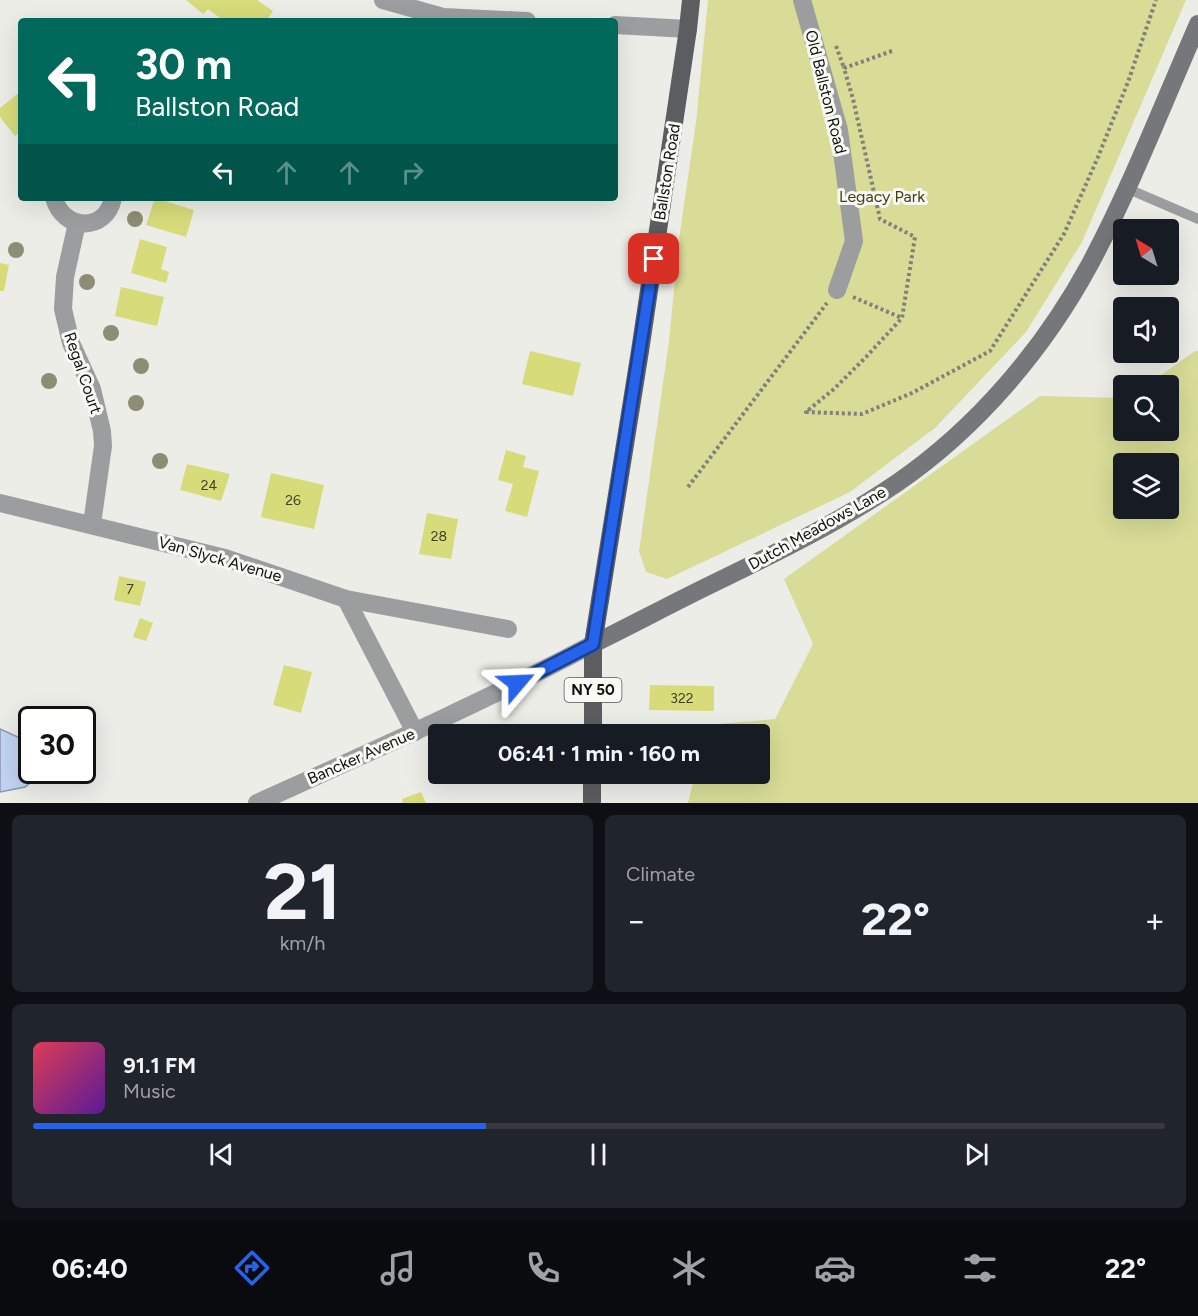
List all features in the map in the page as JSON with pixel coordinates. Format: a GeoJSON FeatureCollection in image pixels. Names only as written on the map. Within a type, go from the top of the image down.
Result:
{"type":"FeatureCollection","features":[{"type":"Feature","properties":{"kind":"main road","name":"Ballston Road"},"geometry":{"type":"LineString","coordinates":[[592,724],[593,644],[640,351],[691,0]]}},
{"type":"Feature","properties":{"kind":"main road"},"geometry":{"type":"LineString","coordinates":[[592,784],[592,803]]}},
{"type":"Feature","properties":{"kind":"street"},"geometry":{"type":"LineString","coordinates":[[383,0],[443,17],[464,18]]}},
{"type":"Feature","properties":{"kind":"street","name":"Old Ballston Road"},"geometry":{"type":"LineString","coordinates":[[802,0],[839,130],[854,241],[837,290]]}},
{"type":"Feature","properties":{"kind":"street","name":"Dutch Meadows Lane"},"geometry":{"type":"LineString","coordinates":[[593,644],[830,525],[898,483],[956,436],[1007,385],[1056,320],[1090,264],[1198,24]]}},
{"type":"Feature","properties":{"kind":"street"},"geometry":{"type":"LineString","coordinates":[[618,25],[688,29]]}},
{"type":"Feature","properties":{"kind":"street"},"geometry":{"type":"LineString","coordinates":[[55,201],[66,218],[86,224],[102,218],[112,201]]}},
{"type":"Feature","properties":{"kind":"street","name":"Regal Court"},"geometry":{"type":"LineString","coordinates":[[77,223],[64,277],[63,309],[71,343],[92,389],[102,431],[103,446],[92,524]]}},
{"type":"Feature","properties":{"kind":"street","name":"Van Slyck Avenue"},"geometry":{"type":"LineString","coordinates":[[0,503],[225,558],[346,599],[508,629]]}},
{"type":"Feature","properties":{"kind":"street"},"geometry":{"type":"LineString","coordinates":[[346,599],[415,732]]}},
{"type":"Feature","properties":{"kind":"street","name":"Bancker Avenue"},"geometry":{"type":"LineString","coordinates":[[257,803],[538,674],[593,644]]}},
{"type":"Feature","properties":{"kind":"lane"},"geometry":{"type":"LineString","coordinates":[[1126,188],[1198,219]]}},
{"type":"Feature","properties":{"kind":"path"},"geometry":{"type":"LineString","coordinates":[[892,51],[844,68],[880,219],[915,237],[903,318],[850,373],[806,412],[862,414],[912,393],[990,351],[1064,234],[1115,114],[1156,0]]}},
{"type":"Feature","properties":{"kind":"path"},"geometry":{"type":"LineString","coordinates":[[688,487],[837,290],[903,318]]}},
{"type":"Feature","properties":{"kind":"green space","name":"Legacy Park"},"geometry":{"type":"Polygon","coordinates":[[[708,0],[1186,0],[1082,242],[1026,332],[935,428],[850,492],[667,579],[646,572],[639,551],[669,341],[679,239],[696,122],[708,0]]]}},
{"type":"Feature","properties":{"kind":"green space"},"geometry":{"type":"Polygon","coordinates":[[[1198,351],[1198,803],[688,803],[693,784],[770,784],[770,724],[718,724],[775,719],[813,644],[784,579],[1040,396],[1113,398],[1113,441],[1179,441],[1179,375],[1161,375],[1198,351]]]}},
{"type":"Feature","properties":{"kind":"water"},"geometry":{"type":"Polygon","coordinates":[[[0,729],[18,737],[18,784],[29,784],[25,787],[0,792],[0,729]]]}},
{"type":"Feature","properties":{"kind":"building"},"geometry":{"type":"Polygon","coordinates":[[[186,0],[257,0],[273,11],[268,18],[220,18],[208,9],[203,14],[186,0]]]}},
{"type":"Feature","properties":{"kind":"building"},"geometry":{"type":"Polygon","coordinates":[[[18,93],[18,134],[15,136],[0,117],[0,108],[18,93]]]}},
{"type":"Feature","properties":{"kind":"building"},"geometry":{"type":"Polygon","coordinates":[[[154,201],[165,201],[194,210],[186,237],[146,225],[154,201]]]}},
{"type":"Feature","properties":{"kind":"building"},"geometry":{"type":"Polygon","coordinates":[[[140,239],[167,247],[161,269],[169,272],[166,283],[131,273],[140,239]]]}},
{"type":"Feature","properties":{"kind":"building"},"geometry":{"type":"Polygon","coordinates":[[[0,263],[9,265],[4,291],[0,291],[0,263]]]}},
{"type":"Feature","properties":{"kind":"building"},"geometry":{"type":"Polygon","coordinates":[[[121,287],[164,297],[157,326],[115,316],[121,287]]]}},
{"type":"Feature","properties":{"kind":"building"},"geometry":{"type":"Polygon","coordinates":[[[530,351],[581,363],[573,396],[522,384],[530,351]]]}},
{"type":"Feature","properties":{"kind":"building"},"geometry":{"type":"Polygon","coordinates":[[[506,450],[526,456],[523,467],[539,471],[527,517],[505,511],[513,484],[498,480],[506,450]]]}},
{"type":"Feature","properties":{"kind":"building"},"geometry":{"type":"Polygon","coordinates":[[[187,464],[230,474],[221,501],[180,490],[187,464]]]}},
{"type":"Feature","properties":{"kind":"building"},"geometry":{"type":"Polygon","coordinates":[[[271,473],[324,485],[314,529],[261,517],[271,473]]]}},
{"type":"Feature","properties":{"kind":"building"},"geometry":{"type":"Polygon","coordinates":[[[427,513],[458,519],[451,559],[419,554],[427,513]]]}},
{"type":"Feature","properties":{"kind":"building"},"geometry":{"type":"Polygon","coordinates":[[[119,576],[146,582],[140,606],[114,600],[119,576]]]}},
{"type":"Feature","properties":{"kind":"building"},"geometry":{"type":"Polygon","coordinates":[[[140,618],[153,623],[146,641],[133,637],[140,618]]]}},
{"type":"Feature","properties":{"kind":"building"},"geometry":{"type":"Polygon","coordinates":[[[284,665],[312,672],[301,713],[273,705],[284,665]]]}},
{"type":"Feature","properties":{"kind":"building"},"geometry":{"type":"Polygon","coordinates":[[[650,685],[714,686],[714,711],[649,710],[650,685]]]}},
{"type":"Feature","properties":{"kind":"building"},"geometry":{"type":"Polygon","coordinates":[[[421,792],[426,803],[403,803],[402,799],[421,792]]]}},
{"type":"Feature","properties":{"kind":"route"},"geometry":{"type":"LineString","coordinates":[[517,683],[593,644],[654,259]]}}]}
